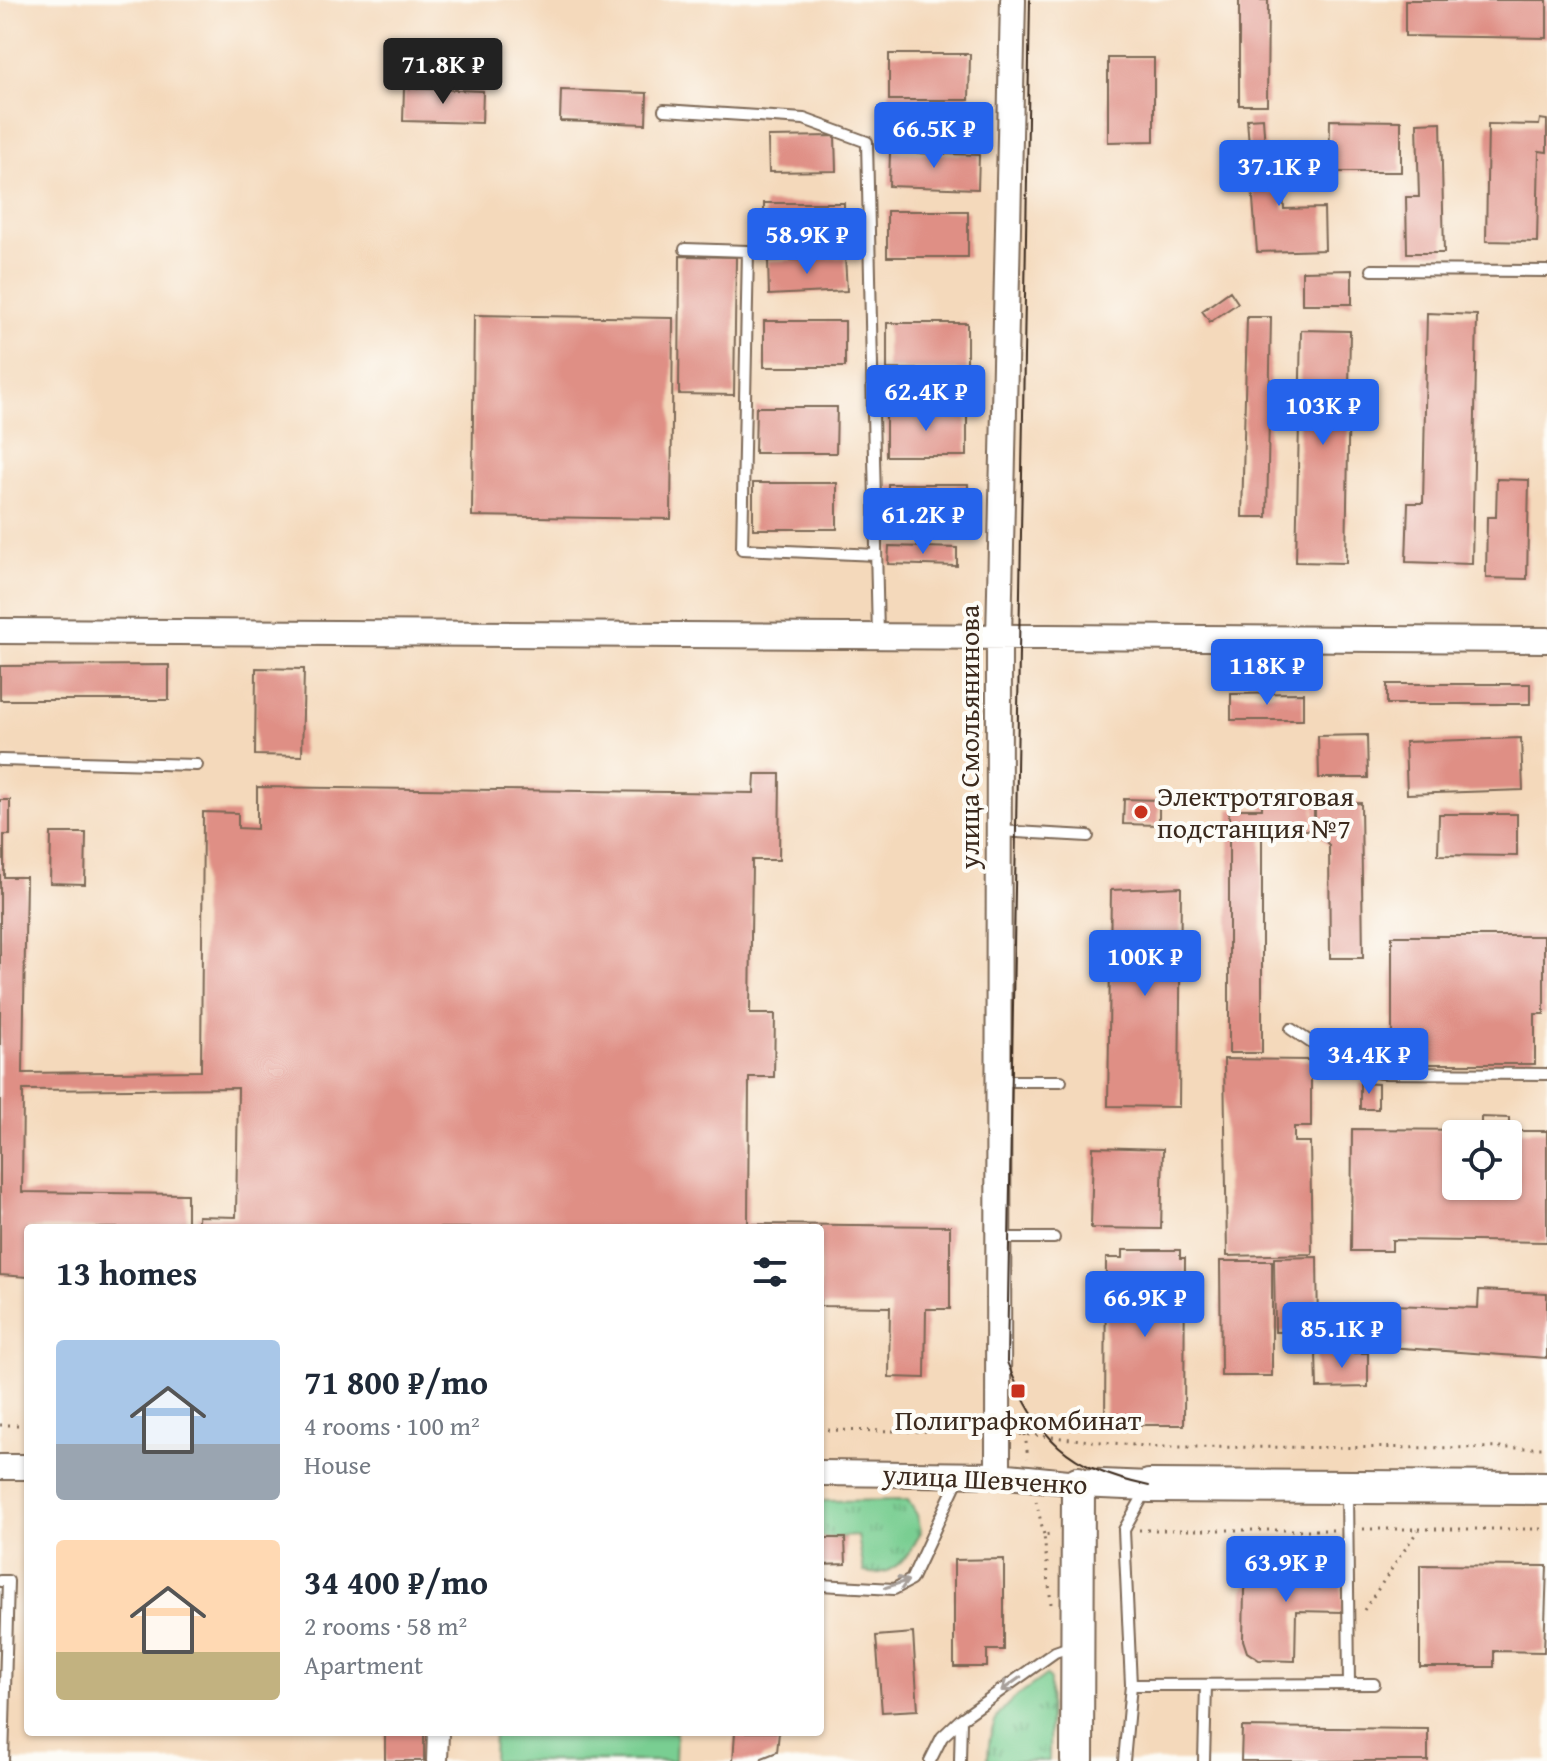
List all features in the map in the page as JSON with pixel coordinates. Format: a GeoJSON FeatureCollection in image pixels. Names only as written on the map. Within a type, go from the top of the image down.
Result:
{"type":"FeatureCollection","features":[{"type":"Feature","properties":{"kind":"main road","name":"улица Шевченко"},"geometry":{"type":"LineString","coordinates":[[1078,1483],[1149,1486]]}},
{"type":"Feature","properties":{"kind":"main road"},"geometry":{"type":"LineString","coordinates":[[1077,1761],[1078,1483]]}},
{"type":"Feature","properties":{"kind":"main road"},"geometry":{"type":"LineString","coordinates":[[1149,1486],[1547,1488]]}},
{"type":"Feature","properties":{"kind":"street","name":"улица Смольянинова"},"geometry":{"type":"LineString","coordinates":[[998,1475],[999,637],[1013,0]]}},
{"type":"Feature","properties":{"kind":"street"},"geometry":{"type":"LineString","coordinates":[[0,631],[1547,640]]}},
{"type":"Feature","properties":{"kind":"street"},"geometry":{"type":"LineString","coordinates":[[0,1467],[24,1467]]}},
{"type":"Feature","properties":{"kind":"street","name":"улица Шевченко"},"geometry":{"type":"LineString","coordinates":[[824,1473],[998,1475],[1078,1483]]}},
{"type":"Feature","properties":{"kind":"street"},"geometry":{"type":"LineString","coordinates":[[437,1761],[438,1736]]}},
{"type":"Feature","properties":{"kind":"lane"},"geometry":{"type":"LineString","coordinates":[[664,110],[804,119],[867,142],[878,636]]}},
{"type":"Feature","properties":{"kind":"lane"},"geometry":{"type":"LineString","coordinates":[[685,249],[748,251],[742,549],[876,555]]}},
{"type":"Feature","properties":{"kind":"lane"},"geometry":{"type":"LineString","coordinates":[[1372,270],[1547,271]]}},
{"type":"Feature","properties":{"kind":"lane"},"geometry":{"type":"LineString","coordinates":[[0,760],[197,765]]}},
{"type":"Feature","properties":{"kind":"lane"},"geometry":{"type":"LineString","coordinates":[[998,831],[1088,836]]}},
{"type":"Feature","properties":{"kind":"lane"},"geometry":{"type":"LineString","coordinates":[[1291,1029],[1344,1065],[1380,1073],[1547,1074]]}},
{"type":"Feature","properties":{"kind":"lane"},"geometry":{"type":"LineString","coordinates":[[998,1081],[1061,1081]]}},
{"type":"Feature","properties":{"kind":"lane"},"geometry":{"type":"LineString","coordinates":[[997,1238],[1054,1238]]}},
{"type":"Feature","properties":{"kind":"lane"},"geometry":{"type":"LineString","coordinates":[[824,1585],[894,1589],[911,1580],[960,1475]]}},
{"type":"Feature","properties":{"kind":"lane"},"geometry":{"type":"LineString","coordinates":[[1124,1761],[1131,1685],[1124,1530],[1149,1486]]}},
{"type":"Feature","properties":{"kind":"lane"},"geometry":{"type":"LineString","coordinates":[[1347,1487],[1349,1684]]}},
{"type":"Feature","properties":{"kind":"lane"},"geometry":{"type":"LineString","coordinates":[[0,1581],[8,1581],[3,1761]]}},
{"type":"Feature","properties":{"kind":"lane"},"geometry":{"type":"LineString","coordinates":[[930,1761],[942,1737],[961,1719],[1055,1652],[1077,1645]]}},
{"type":"Feature","properties":{"kind":"lane"},"geometry":{"type":"LineString","coordinates":[[1131,1685],[1374,1684]]}},
{"type":"Feature","properties":{"kind":"lane"},"geometry":{"type":"LineString","coordinates":[[1204,1761],[1206,1685]]}},
{"type":"Feature","properties":{"kind":"lane"},"geometry":{"type":"LineString","coordinates":[[960,1761],[961,1719]]}},
{"type":"Feature","properties":{"kind":"path"},"geometry":{"type":"LineString","coordinates":[[0,1425],[24,1425]]}},
{"type":"Feature","properties":{"kind":"path"},"geometry":{"type":"LineString","coordinates":[[824,1430],[997,1432],[1154,1447],[1547,1448]]}},
{"type":"Feature","properties":{"kind":"path"},"geometry":{"type":"LineString","coordinates":[[1348,1633],[1419,1529]]}},
{"type":"Feature","properties":{"kind":"path"},"geometry":{"type":"LineString","coordinates":[[1124,1530],[1547,1529]]}},
{"type":"Feature","properties":{"kind":"path"},"geometry":{"type":"LineString","coordinates":[[1051,1608],[1044,1535],[1078,1533]]}},
{"type":"Feature","properties":{"kind":"green space"},"geometry":{"type":"Polygon","coordinates":[[[908,1500],[917,1515],[921,1531],[899,1564],[883,1572],[864,1572],[858,1536],[824,1538],[824,1501],[908,1500]]]}},
{"type":"Feature","properties":{"kind":"green space"},"geometry":{"type":"Polygon","coordinates":[[[1046,1675],[1050,1680],[1049,1761],[988,1761],[992,1730],[1003,1709],[1046,1675]]]}},
{"type":"Feature","properties":{"kind":"green space"},"geometry":{"type":"Polygon","coordinates":[[[494,1736],[676,1736],[675,1761],[493,1761],[494,1736]]]}},
{"type":"Feature","properties":{"kind":"building"},"geometry":{"type":"Polygon","coordinates":[[[1239,0],[1268,0],[1267,105],[1239,105],[1239,0]]]}},
{"type":"Feature","properties":{"kind":"building"},"geometry":{"type":"Polygon","coordinates":[[[1405,0],[1547,0],[1547,38],[1405,36],[1405,0]]]}},
{"type":"Feature","properties":{"kind":"building"},"geometry":{"type":"Polygon","coordinates":[[[889,54],[970,54],[969,100],[889,100],[889,54]]]}},
{"type":"Feature","properties":{"kind":"building"},"geometry":{"type":"Polygon","coordinates":[[[1108,58],[1154,58],[1154,141],[1108,142],[1108,58]]]}},
{"type":"Feature","properties":{"kind":"building"},"geometry":{"type":"Polygon","coordinates":[[[404,88],[483,91],[482,123],[403,121],[404,88]]]}},
{"type":"Feature","properties":{"kind":"building"},"geometry":{"type":"Polygon","coordinates":[[[561,90],[647,93],[646,124],[560,121],[561,90]]]}},
{"type":"Feature","properties":{"kind":"building"},"geometry":{"type":"Polygon","coordinates":[[[1263,118],[1268,193],[1283,192],[1284,209],[1324,208],[1325,250],[1257,252],[1247,119],[1263,118]]]}},
{"type":"Feature","properties":{"kind":"building"},"geometry":{"type":"Polygon","coordinates":[[[1540,119],[1547,120],[1547,152],[1539,151],[1537,242],[1486,241],[1488,124],[1539,125],[1540,119]]]}},
{"type":"Feature","properties":{"kind":"building"},"geometry":{"type":"Polygon","coordinates":[[[1330,120],[1401,121],[1401,172],[1329,172],[1330,120]]]}},
{"type":"Feature","properties":{"kind":"building"},"geometry":{"type":"Polygon","coordinates":[[[1441,122],[1444,253],[1407,253],[1406,197],[1419,197],[1417,123],[1441,122]]]}},
{"type":"Feature","properties":{"kind":"building"},"geometry":{"type":"Polygon","coordinates":[[[835,136],[836,171],[769,172],[768,137],[835,136]]]}},
{"type":"Feature","properties":{"kind":"building"},"geometry":{"type":"Polygon","coordinates":[[[890,152],[979,155],[978,189],[889,186],[890,152]]]}},
{"type":"Feature","properties":{"kind":"building"},"geometry":{"type":"Polygon","coordinates":[[[764,203],[844,203],[844,249],[764,249],[764,203]]]}},
{"type":"Feature","properties":{"kind":"building"},"geometry":{"type":"Polygon","coordinates":[[[887,211],[968,211],[968,257],[887,257],[887,211]]]}},
{"type":"Feature","properties":{"kind":"building"},"geometry":{"type":"Polygon","coordinates":[[[680,256],[736,257],[734,395],[679,394],[680,256]]]}},
{"type":"Feature","properties":{"kind":"building"},"geometry":{"type":"Polygon","coordinates":[[[845,257],[847,291],[769,295],[768,261],[845,257]]]}},
{"type":"Feature","properties":{"kind":"building"},"geometry":{"type":"Polygon","coordinates":[[[1352,270],[1352,304],[1302,304],[1302,271],[1352,270]]]}},
{"type":"Feature","properties":{"kind":"building"},"geometry":{"type":"Polygon","coordinates":[[[1230,291],[1238,303],[1210,322],[1202,311],[1230,291]]]}},
{"type":"Feature","properties":{"kind":"building"},"geometry":{"type":"Polygon","coordinates":[[[1427,313],[1477,315],[1472,564],[1406,562],[1408,503],[1423,503],[1427,313]]]}},
{"type":"Feature","properties":{"kind":"building"},"geometry":{"type":"Polygon","coordinates":[[[474,315],[673,318],[671,519],[472,516],[474,315]]]}},
{"type":"Feature","properties":{"kind":"building"},"geometry":{"type":"Polygon","coordinates":[[[1247,317],[1271,317],[1267,517],[1242,517],[1247,317]]]}},
{"type":"Feature","properties":{"kind":"building"},"geometry":{"type":"Polygon","coordinates":[[[764,321],[845,321],[845,367],[764,367],[764,321]]]}},
{"type":"Feature","properties":{"kind":"building"},"geometry":{"type":"Polygon","coordinates":[[[887,323],[967,323],[967,370],[887,369],[887,323]]]}},
{"type":"Feature","properties":{"kind":"building"},"geometry":{"type":"Polygon","coordinates":[[[1301,330],[1350,331],[1346,563],[1296,562],[1301,330]]]}},
{"type":"Feature","properties":{"kind":"building"},"geometry":{"type":"Polygon","coordinates":[[[756,407],[837,407],[836,453],[755,453],[756,407]]]}},
{"type":"Feature","properties":{"kind":"building"},"geometry":{"type":"Polygon","coordinates":[[[886,410],[967,410],[967,456],[886,456],[886,410]]]}},
{"type":"Feature","properties":{"kind":"building"},"geometry":{"type":"Polygon","coordinates":[[[1497,479],[1529,480],[1527,579],[1486,578],[1487,517],[1496,517],[1497,479]]]}},
{"type":"Feature","properties":{"kind":"building"},"geometry":{"type":"Polygon","coordinates":[[[753,483],[837,483],[837,529],[753,529],[753,483]]]}},
{"type":"Feature","properties":{"kind":"building"},"geometry":{"type":"Polygon","coordinates":[[[888,484],[968,484],[967,531],[888,530],[888,484]]]}},
{"type":"Feature","properties":{"kind":"building"},"geometry":{"type":"Polygon","coordinates":[[[889,546],[957,548],[957,566],[888,564],[889,546]]]}},
{"type":"Feature","properties":{"kind":"building"},"geometry":{"type":"Polygon","coordinates":[[[169,665],[169,700],[0,700],[0,666],[169,665]]]}},
{"type":"Feature","properties":{"kind":"building"},"geometry":{"type":"Polygon","coordinates":[[[256,668],[304,669],[302,756],[255,755],[256,668]]]}},
{"type":"Feature","properties":{"kind":"building"},"geometry":{"type":"Polygon","coordinates":[[[1387,684],[1530,684],[1530,704],[1387,704],[1387,684]]]}},
{"type":"Feature","properties":{"kind":"building"},"geometry":{"type":"Polygon","coordinates":[[[1303,693],[1303,720],[1231,720],[1231,694],[1303,693]]]}},
{"type":"Feature","properties":{"kind":"building"},"geometry":{"type":"Polygon","coordinates":[[[1367,735],[1368,778],[1319,778],[1318,736],[1367,735]]]}},
{"type":"Feature","properties":{"kind":"building"},"geometry":{"type":"Polygon","coordinates":[[[1521,738],[1523,790],[1407,794],[1405,742],[1521,738]]]}},
{"type":"Feature","properties":{"kind":"building"},"geometry":{"type":"Polygon","coordinates":[[[755,774],[780,774],[779,860],[752,860],[750,1014],[775,1014],[774,1077],[749,1077],[748,1224],[198,1224],[198,1216],[236,1217],[238,1088],[23,1090],[22,1192],[187,1194],[187,1224],[24,1224],[24,1277],[0,1275],[0,800],[10,800],[10,835],[4,835],[4,877],[26,877],[23,1073],[201,1071],[203,812],[238,813],[238,828],[257,829],[257,787],[754,793],[755,774]]]}},
{"type":"Feature","properties":{"kind":"building","name":"Электротяговая подстанция №7"},"geometry":{"type":"Polygon","coordinates":[[[1124,799],[1159,800],[1159,825],[1123,824],[1124,799]]]}},
{"type":"Feature","properties":{"kind":"building"},"geometry":{"type":"Polygon","coordinates":[[[1361,803],[1363,958],[1330,958],[1329,845],[1315,830],[1315,804],[1361,803]]]}},
{"type":"Feature","properties":{"kind":"building"},"geometry":{"type":"Polygon","coordinates":[[[1262,804],[1314,804],[1314,830],[1262,830],[1262,1053],[1229,1053],[1229,809],[1262,809],[1262,804]]]}},
{"type":"Feature","properties":{"kind":"building"},"geometry":{"type":"Polygon","coordinates":[[[1439,814],[1517,814],[1517,856],[1438,855],[1439,814]]]}},
{"type":"Feature","properties":{"kind":"building"},"geometry":{"type":"Polygon","coordinates":[[[51,833],[86,833],[85,884],[50,883],[51,833]]]}},
{"type":"Feature","properties":{"kind":"building"},"geometry":{"type":"Polygon","coordinates":[[[1181,887],[1179,1107],[1108,1106],[1111,890],[1181,887]]]}},
{"type":"Feature","properties":{"kind":"building"},"geometry":{"type":"Polygon","coordinates":[[[1392,936],[1544,936],[1544,1014],[1535,1014],[1535,1064],[1392,1064],[1392,936]]]}},
{"type":"Feature","properties":{"kind":"building"},"geometry":{"type":"Polygon","coordinates":[[[1224,1059],[1311,1060],[1311,1127],[1294,1127],[1294,1142],[1310,1142],[1312,1254],[1227,1256],[1224,1059]]]}},
{"type":"Feature","properties":{"kind":"building"},"geometry":{"type":"Polygon","coordinates":[[[1360,1083],[1378,1084],[1378,1109],[1360,1109],[1360,1083]]]}},
{"type":"Feature","properties":{"kind":"building"},"geometry":{"type":"Polygon","coordinates":[[[1481,1117],[1509,1120],[1481,1120],[1481,1117]]]}},
{"type":"Feature","properties":{"kind":"building"},"geometry":{"type":"Polygon","coordinates":[[[1352,1129],[1442,1130],[1442,1200],[1522,1200],[1522,1131],[1547,1131],[1547,1242],[1392,1240],[1392,1251],[1351,1251],[1352,1129]]]}},
{"type":"Feature","properties":{"kind":"building"},"geometry":{"type":"Polygon","coordinates":[[[1093,1147],[1163,1149],[1161,1229],[1091,1228],[1093,1147]]]}},
{"type":"Feature","properties":{"kind":"building"},"geometry":{"type":"Polygon","coordinates":[[[824,1225],[950,1226],[950,1309],[926,1309],[925,1378],[889,1377],[890,1307],[824,1306],[824,1225]]]}},
{"type":"Feature","properties":{"kind":"building"},"geometry":{"type":"Polygon","coordinates":[[[1123,1250],[1180,1250],[1180,1258],[1185,1258],[1184,1425],[1105,1425],[1106,1258],[1123,1258],[1123,1250]]]}},
{"type":"Feature","properties":{"kind":"building"},"geometry":{"type":"Polygon","coordinates":[[[1317,1257],[1318,1331],[1275,1332],[1274,1258],[1317,1257]]]}},
{"type":"Feature","properties":{"kind":"building"},"geometry":{"type":"Polygon","coordinates":[[[1220,1261],[1272,1261],[1272,1376],[1221,1376],[1220,1261]]]}},
{"type":"Feature","properties":{"kind":"building"},"geometry":{"type":"Polygon","coordinates":[[[1479,1290],[1547,1293],[1547,1358],[1388,1347],[1389,1322],[1363,1321],[1364,1304],[1478,1308],[1479,1290]]]}},
{"type":"Feature","properties":{"kind":"building"},"geometry":{"type":"Polygon","coordinates":[[[1316,1353],[1368,1353],[1368,1387],[1317,1388],[1316,1353]]]}},
{"type":"Feature","properties":{"kind":"building"},"geometry":{"type":"Polygon","coordinates":[[[824,1538],[845,1538],[846,1564],[824,1565],[824,1538]]]}},
{"type":"Feature","properties":{"kind":"building"},"geometry":{"type":"Polygon","coordinates":[[[1004,1559],[1004,1650],[987,1650],[987,1667],[954,1667],[954,1560],[1004,1559]]]}},
{"type":"Feature","properties":{"kind":"building"},"geometry":{"type":"Polygon","coordinates":[[[1267,1560],[1329,1560],[1341,1576],[1343,1612],[1296,1611],[1295,1661],[1259,1660],[1247,1652],[1243,1640],[1244,1590],[1250,1574],[1267,1560]]]}},
{"type":"Feature","properties":{"kind":"building"},"geometry":{"type":"Polygon","coordinates":[[[1420,1565],[1547,1566],[1544,1652],[1494,1651],[1494,1667],[1420,1667],[1420,1565]]]}},
{"type":"Feature","properties":{"kind":"building"},"geometry":{"type":"Polygon","coordinates":[[[913,1633],[918,1710],[882,1712],[876,1636],[913,1633]]]}},
{"type":"Feature","properties":{"kind":"building"},"geometry":{"type":"Polygon","coordinates":[[[1242,1727],[1428,1729],[1428,1761],[1241,1761],[1242,1727]]]}},
{"type":"Feature","properties":{"kind":"building"},"geometry":{"type":"Polygon","coordinates":[[[385,1736],[424,1736],[424,1761],[385,1761],[385,1736]]]}},
{"type":"Feature","properties":{"kind":"building"},"geometry":{"type":"Polygon","coordinates":[[[735,1736],[779,1736],[777,1752],[761,1761],[733,1761],[735,1736]]]}},
{"type":"Feature","properties":{"kind":"tram line"},"geometry":{"type":"LineString","coordinates":[[1030,0],[1007,1362],[1031,1412],[1059,1446],[1097,1470],[1149,1486]]}},
{"type":"Feature","properties":{"kind":"place","name":"Электротяговая подстанция №7"},"geometry":{"type":"Point","coordinates":[1141,812]}},
{"type":"Feature","properties":{"kind":"place","name":"Полиграфкомбинат"},"geometry":{"type":"Point","coordinates":[1018,1391]}}]}
